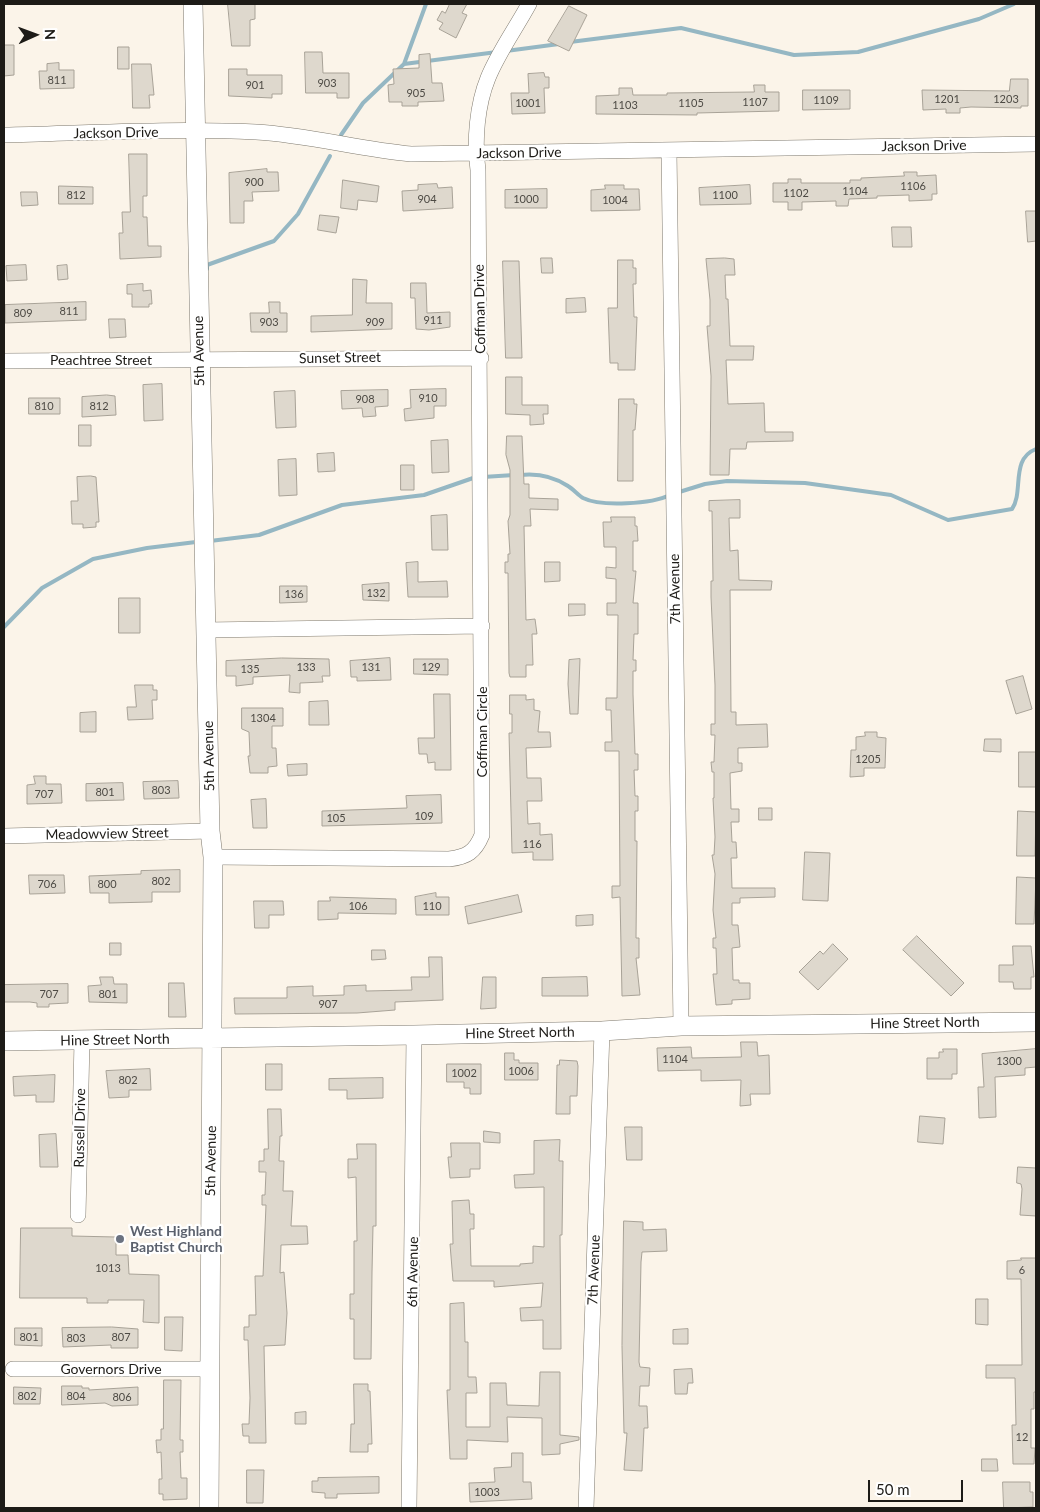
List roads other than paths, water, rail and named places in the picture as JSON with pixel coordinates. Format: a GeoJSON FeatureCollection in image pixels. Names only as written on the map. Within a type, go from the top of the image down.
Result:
{"type":"FeatureCollection","features":[{"type":"Feature","properties":{"kind":"street","name":"5th Avenue"},"geometry":{"type":"LineString","coordinates":[[193,4],[205,630],[210,831],[213,857],[209,1508]]}},
{"type":"Feature","properties":{"kind":"street","name":"Coffman Drive"},"geometry":{"type":"LineString","coordinates":[[482,626],[481,358],[478,170],[475,154],[480,108],[488,78],[529,4]]}},
{"type":"Feature","properties":{"kind":"street","name":"Jackson Drive"},"geometry":{"type":"LineString","coordinates":[[4,135],[196,131],[288,134],[333,144],[410,154],[1036,144]]}},
{"type":"Feature","properties":{"kind":"street","name":"7th Avenue"},"geometry":{"type":"LineString","coordinates":[[669,151],[681,1026]]}},
{"type":"Feature","properties":{"kind":"street","name":"Sunset Street"},"geometry":{"type":"LineString","coordinates":[[199,360],[481,358]]}},
{"type":"Feature","properties":{"kind":"street","name":"Peachtree Street"},"geometry":{"type":"LineString","coordinates":[[4,360],[199,360]]}},
{"type":"Feature","properties":{"kind":"street"},"geometry":{"type":"LineString","coordinates":[[205,630],[482,626]]}},
{"type":"Feature","properties":{"kind":"street","name":"Coffman Circle"},"geometry":{"type":"LineString","coordinates":[[213,857],[449,859],[464,857],[477,848],[482,835],[482,626]]}},
{"type":"Feature","properties":{"kind":"street","name":"Meadowview Street"},"geometry":{"type":"LineString","coordinates":[[4,836],[210,831]]}},
{"type":"Feature","properties":{"kind":"street","name":"Hine Street North"},"geometry":{"type":"LineString","coordinates":[[4,1041],[602,1031],[681,1026],[1036,1022]]}},
{"type":"Feature","properties":{"kind":"street","name":"7th Avenue"},"geometry":{"type":"LineString","coordinates":[[586,1508],[602,1031]]}},
{"type":"Feature","properties":{"kind":"street","name":"6th Avenue"},"geometry":{"type":"LineString","coordinates":[[409,1508],[414,1035]]}},
{"type":"Feature","properties":{"kind":"street","name":"Russell Drive"},"geometry":{"type":"LineString","coordinates":[[78,1215],[82,1040]]}},
{"type":"Feature","properties":{"kind":"street","name":"Governors Drive"},"geometry":{"type":"LineString","coordinates":[[13,1369],[209,1369]]}},
{"type":"Feature","properties":{"kind":"waterway"},"geometry":{"type":"LineString","coordinates":[[341,135],[363,103],[404,64],[426,4]]}},
{"type":"Feature","properties":{"kind":"waterway"},"geometry":{"type":"LineString","coordinates":[[570,42],[681,28],[794,55],[858,52],[979,19],[1014,4]]}},
{"type":"Feature","properties":{"kind":"waterway"},"geometry":{"type":"LineString","coordinates":[[506,51],[559,44]]}},
{"type":"Feature","properties":{"kind":"waterway"},"geometry":{"type":"LineString","coordinates":[[404,64],[497,52]]}},
{"type":"Feature","properties":{"kind":"waterway"},"geometry":{"type":"LineString","coordinates":[[207,269],[207,265],[274,241],[298,214],[330,156]]}},
{"type":"Feature","properties":{"kind":"waterway"},"geometry":{"type":"LineString","coordinates":[[676,493],[705,484],[727,481],[805,483],[891,495],[948,520],[1012,509],[1017,494],[1020,468],[1023,460],[1036,449]]}},
{"type":"Feature","properties":{"kind":"waterway"},"geometry":{"type":"LineString","coordinates":[[520,475],[533,474],[551,478],[568,486],[583,498],[602,503],[651,501],[670,495]]}},
{"type":"Feature","properties":{"kind":"waterway"},"geometry":{"type":"LineString","coordinates":[[483,477],[514,475]]}},
{"type":"Feature","properties":{"kind":"waterway"},"geometry":{"type":"LineString","coordinates":[[210,541],[259,535],[342,505],[424,495],[476,477]]}},
{"type":"Feature","properties":{"kind":"waterway"},"geometry":{"type":"LineString","coordinates":[[4,627],[42,588],[93,559],[147,548],[196,542]]}},
{"type":"Feature","properties":{"kind":"place","name":"West Highland Baptist Church"},"geometry":{"type":"Point","coordinates":[120,1239]}}]}
